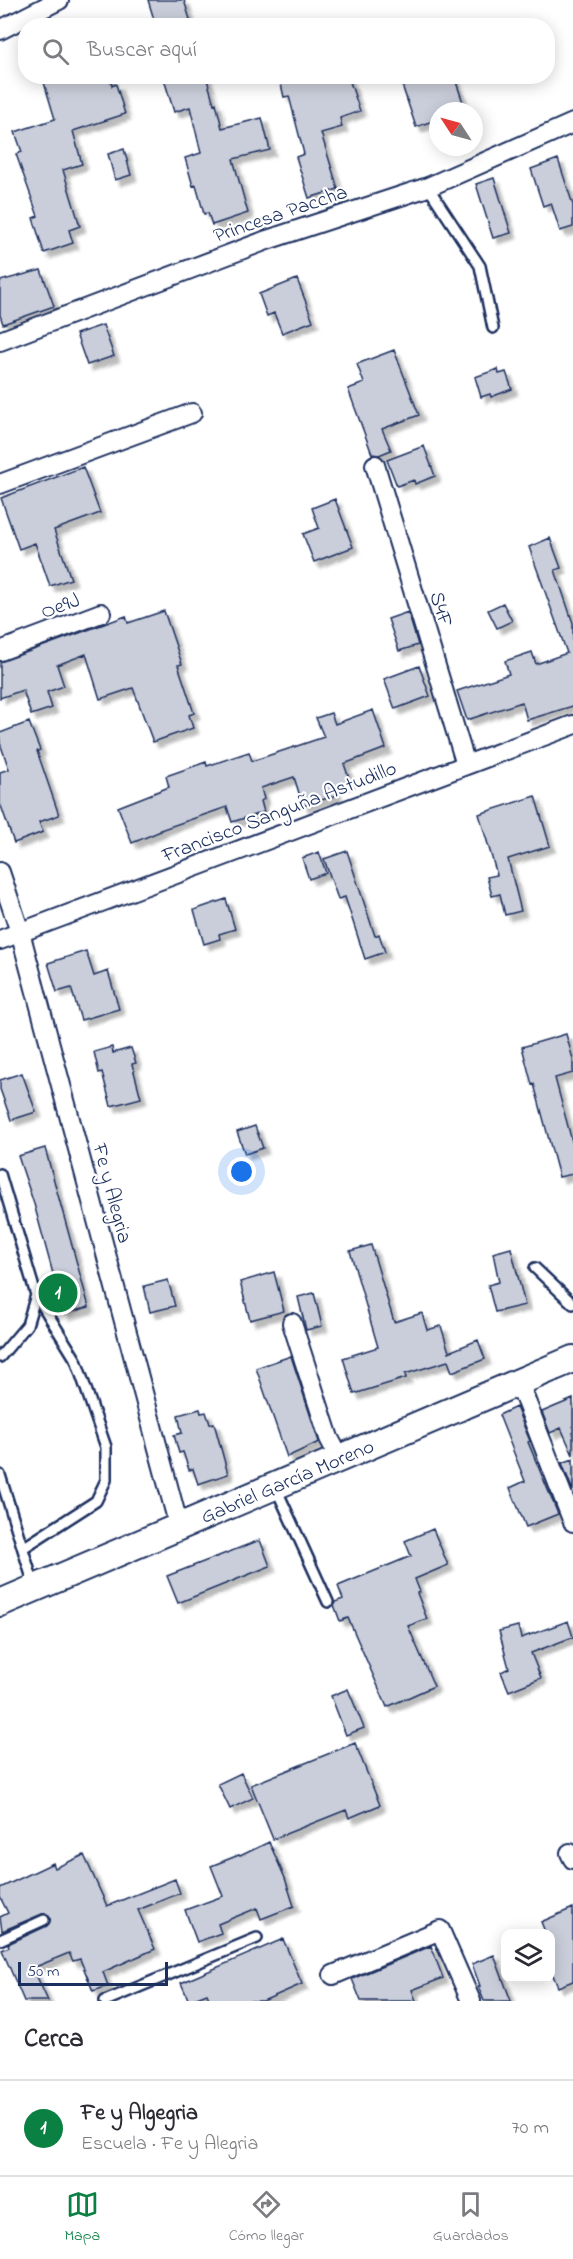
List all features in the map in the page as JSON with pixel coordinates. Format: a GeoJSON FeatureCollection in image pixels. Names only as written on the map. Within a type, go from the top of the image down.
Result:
{"type":"FeatureCollection","features":[{"type":"Feature","properties":{"kind":"street"},"geometry":{"type":"LineString","coordinates":[[24,18],[59,0]]}},
{"type":"Feature","properties":{"kind":"street"},"geometry":{"type":"LineString","coordinates":[[0,30],[18,21]]}},
{"type":"Feature","properties":{"kind":"street","name":"Princesa Paccha"},"geometry":{"type":"LineString","coordinates":[[0,341],[267,240],[428,187],[573,123]]}},
{"type":"Feature","properties":{"kind":"street"},"geometry":{"type":"LineString","coordinates":[[0,484],[192,413]]}},
{"type":"Feature","properties":{"kind":"street","name":"S4F"},"geometry":{"type":"LineString","coordinates":[[375,465],[466,765]]}},
{"type":"Feature","properties":{"kind":"street","name":"Oe9J"},"geometry":{"type":"LineString","coordinates":[[0,651],[101,613]]}},
{"type":"Feature","properties":{"kind":"street","name":"Francisco Sanguña Astudillo"},"geometry":{"type":"LineString","coordinates":[[0,940],[573,725]]}},
{"type":"Feature","properties":{"kind":"street","name":"Fe y Alegria"},"geometry":{"type":"LineString","coordinates":[[0,872],[20,932],[179,1527]]}},
{"type":"Feature","properties":{"kind":"street"},"geometry":{"type":"LineString","coordinates":[[292,1323],[329,1438],[340,1459]]}},
{"type":"Feature","properties":{"kind":"street","name":"Gabriel García Moreno"},"geometry":{"type":"LineString","coordinates":[[0,1603],[573,1359]]}},
{"type":"Feature","properties":{"kind":"street"},"geometry":{"type":"LineString","coordinates":[[519,1383],[573,1522]]}},
{"type":"Feature","properties":{"kind":"street"},"geometry":{"type":"LineString","coordinates":[[333,1975],[440,1930],[471,2001]]}},
{"type":"Feature","properties":{"kind":"lane"},"geometry":{"type":"LineString","coordinates":[[428,187],[480,266],[493,328]]}},
{"type":"Feature","properties":{"kind":"lane"},"geometry":{"type":"LineString","coordinates":[[0,1174],[36,1295],[76,1360],[106,1447],[106,1480],[96,1501],[23,1548]]}},
{"type":"Feature","properties":{"kind":"lane"},"geometry":{"type":"LineString","coordinates":[[535,1268],[573,1304]]}},
{"type":"Feature","properties":{"kind":"lane"},"geometry":{"type":"LineString","coordinates":[[0,1357],[27,1325],[36,1295]]}},
{"type":"Feature","properties":{"kind":"lane"},"geometry":{"type":"LineString","coordinates":[[0,1475],[35,1588]]}},
{"type":"Feature","properties":{"kind":"lane"},"geometry":{"type":"LineString","coordinates":[[275,1486],[328,1602]]}},
{"type":"Feature","properties":{"kind":"lane"},"geometry":{"type":"LineString","coordinates":[[0,1940],[45,1920]]}},
{"type":"Feature","properties":{"kind":"lane"},"geometry":{"type":"LineString","coordinates":[[105,2001],[257,1938]]}},
{"type":"Feature","properties":{"kind":"building"},"geometry":{"type":"Polygon","coordinates":[[[148,0],[184,0],[190,18],[154,18],[148,0]]]}},
{"type":"Feature","properties":{"kind":"building"},"geometry":{"type":"Polygon","coordinates":[[[44,84],[112,84],[112,86],[116,84],[125,114],[73,131],[82,164],[63,170],[80,226],[69,230],[73,243],[44,253],[33,218],[38,216],[16,154],[22,152],[15,132],[55,119],[44,84]]]}},
{"type":"Feature","properties":{"kind":"building"},"geometry":{"type":"Polygon","coordinates":[[[165,84],[208,84],[222,128],[262,118],[270,150],[233,159],[248,213],[212,225],[208,213],[204,214],[185,158],[201,153],[190,107],[174,112],[165,84]]]}},
{"type":"Feature","properties":{"kind":"building"},"geometry":{"type":"Polygon","coordinates":[[[281,84],[351,84],[360,111],[340,118],[342,127],[321,133],[338,189],[309,198],[296,157],[304,154],[289,96],[284,97],[281,84]]]}},
{"type":"Feature","properties":{"kind":"building"},"geometry":{"type":"Polygon","coordinates":[[[402,84],[457,84],[463,102],[429,102],[429,122],[416,127],[402,84]]]}},
{"type":"Feature","properties":{"kind":"building"},"geometry":{"type":"Polygon","coordinates":[[[124,149],[131,175],[115,180],[108,154],[124,149]]]}},
{"type":"Feature","properties":{"kind":"building"},"geometry":{"type":"Polygon","coordinates":[[[558,159],[573,205],[573,227],[560,231],[551,203],[543,206],[531,169],[558,159]]]}},
{"type":"Feature","properties":{"kind":"building"},"geometry":{"type":"Polygon","coordinates":[[[494,178],[511,233],[493,238],[476,184],[494,178]]]}},
{"type":"Feature","properties":{"kind":"building"},"geometry":{"type":"Polygon","coordinates":[[[41,270],[54,306],[3,324],[0,315],[0,281],[41,270]]]}},
{"type":"Feature","properties":{"kind":"building"},"geometry":{"type":"Polygon","coordinates":[[[297,279],[313,321],[282,333],[274,313],[267,316],[259,294],[297,279]]]}},
{"type":"Feature","properties":{"kind":"building"},"geometry":{"type":"Polygon","coordinates":[[[103,325],[114,356],[87,365],[76,334],[103,325]]]}},
{"type":"Feature","properties":{"kind":"building"},"geometry":{"type":"Polygon","coordinates":[[[394,350],[419,415],[382,429],[391,450],[379,455],[372,454],[348,389],[364,383],[357,364],[394,350]]]}},
{"type":"Feature","properties":{"kind":"building"},"geometry":{"type":"Polygon","coordinates":[[[498,369],[499,374],[506,372],[512,389],[491,397],[490,394],[481,397],[475,377],[498,369]]]}},
{"type":"Feature","properties":{"kind":"building"},"geometry":{"type":"Polygon","coordinates":[[[424,446],[435,476],[415,484],[414,480],[397,486],[387,460],[424,446]]]}},
{"type":"Feature","properties":{"kind":"building"},"geometry":{"type":"Polygon","coordinates":[[[83,467],[100,513],[54,530],[71,579],[50,586],[35,543],[19,549],[1,498],[83,467]]]}},
{"type":"Feature","properties":{"kind":"building"},"geometry":{"type":"Polygon","coordinates":[[[335,499],[353,547],[314,562],[303,534],[319,528],[312,508],[335,499]]]}},
{"type":"Feature","properties":{"kind":"building"},"geometry":{"type":"Polygon","coordinates":[[[550,538],[561,568],[555,570],[573,623],[573,706],[527,720],[522,702],[467,720],[457,691],[509,674],[505,661],[532,652],[536,664],[567,653],[529,547],[550,538]]]}},
{"type":"Feature","properties":{"kind":"building"},"geometry":{"type":"Polygon","coordinates":[[[503,603],[512,621],[497,628],[488,610],[503,603]]]}},
{"type":"Feature","properties":{"kind":"building"},"geometry":{"type":"Polygon","coordinates":[[[164,611],[182,664],[178,665],[194,713],[189,715],[193,728],[153,742],[133,688],[100,699],[86,654],[57,665],[64,686],[47,692],[52,708],[31,715],[23,690],[0,698],[0,662],[126,616],[128,623],[164,611]]]}},
{"type":"Feature","properties":{"kind":"building"},"geometry":{"type":"Polygon","coordinates":[[[408,612],[418,645],[399,651],[388,619],[408,612]]]}},
{"type":"Feature","properties":{"kind":"building"},"geometry":{"type":"Polygon","coordinates":[[[419,666],[430,696],[395,709],[384,679],[419,666]]]}},
{"type":"Feature","properties":{"kind":"building"},"geometry":{"type":"Polygon","coordinates":[[[373,710],[386,748],[344,764],[350,781],[334,787],[337,795],[303,806],[294,777],[261,788],[264,812],[232,822],[227,807],[160,830],[132,843],[118,807],[169,787],[166,776],[206,762],[207,766],[249,752],[252,761],[324,737],[316,718],[331,713],[335,724],[373,710]]]}},
{"type":"Feature","properties":{"kind":"building"},"geometry":{"type":"Polygon","coordinates":[[[29,722],[40,750],[37,751],[59,815],[39,822],[43,832],[14,843],[0,803],[0,772],[9,769],[0,743],[0,733],[29,722]]]}},
{"type":"Feature","properties":{"kind":"building"},"geometry":{"type":"Polygon","coordinates":[[[535,796],[550,846],[508,859],[521,911],[505,915],[500,894],[492,896],[487,877],[497,875],[479,814],[535,796]]]}},
{"type":"Feature","properties":{"kind":"building"},"geometry":{"type":"Polygon","coordinates":[[[347,851],[375,936],[379,934],[385,952],[365,959],[345,897],[338,899],[324,859],[347,851]]]}},
{"type":"Feature","properties":{"kind":"building"},"geometry":{"type":"Polygon","coordinates":[[[319,852],[326,873],[309,879],[302,858],[319,852]]]}},
{"type":"Feature","properties":{"kind":"building"},"geometry":{"type":"Polygon","coordinates":[[[226,899],[235,929],[219,934],[220,939],[204,944],[194,910],[226,899]]]}},
{"type":"Feature","properties":{"kind":"building"},"geometry":{"type":"Polygon","coordinates":[[[86,951],[94,976],[108,971],[119,1009],[81,1020],[71,988],[57,992],[48,963],[86,951]]]}},
{"type":"Feature","properties":{"kind":"building"},"geometry":{"type":"Polygon","coordinates":[[[566,1034],[573,1059],[573,1073],[555,1078],[573,1145],[573,1174],[559,1177],[522,1047],[566,1034]]]}},
{"type":"Feature","properties":{"kind":"building"},"geometry":{"type":"Polygon","coordinates":[[[112,1047],[113,1053],[131,1048],[136,1063],[132,1064],[141,1098],[111,1106],[94,1052],[112,1047]]]}},
{"type":"Feature","properties":{"kind":"building"},"geometry":{"type":"Polygon","coordinates":[[[22,1073],[36,1112],[11,1120],[0,1089],[0,1080],[22,1073]]]}},
{"type":"Feature","properties":{"kind":"building"},"geometry":{"type":"Polygon","coordinates":[[[255,1126],[263,1148],[245,1154],[237,1132],[255,1126]]]}},
{"type":"Feature","properties":{"kind":"building"},"geometry":{"type":"Polygon","coordinates":[[[45,1148],[89,1307],[64,1314],[34,1204],[18,1156],[45,1148]]]}},
{"type":"Feature","properties":{"kind":"building"},"geometry":{"type":"Polygon","coordinates":[[[371,1245],[394,1322],[422,1313],[427,1330],[441,1326],[449,1352],[478,1340],[485,1359],[452,1372],[448,1361],[405,1374],[406,1378],[354,1394],[343,1358],[378,1347],[350,1251],[371,1245]]]}},
{"type":"Feature","properties":{"kind":"building"},"geometry":{"type":"Polygon","coordinates":[[[511,1248],[525,1305],[495,1312],[488,1285],[499,1282],[493,1253],[511,1248]]]}},
{"type":"Feature","properties":{"kind":"building"},"geometry":{"type":"Polygon","coordinates":[[[274,1272],[284,1311],[250,1320],[240,1282],[274,1272]]]}},
{"type":"Feature","properties":{"kind":"building"},"geometry":{"type":"Polygon","coordinates":[[[168,1280],[175,1306],[150,1312],[144,1286],[168,1280]]]}},
{"type":"Feature","properties":{"kind":"building"},"geometry":{"type":"Polygon","coordinates":[[[314,1293],[322,1326],[306,1330],[298,1297],[314,1293]]]}},
{"type":"Feature","properties":{"kind":"building"},"geometry":{"type":"Polygon","coordinates":[[[291,1356],[319,1442],[287,1457],[256,1368],[291,1356]]]}},
{"type":"Feature","properties":{"kind":"building"},"geometry":{"type":"Polygon","coordinates":[[[573,1399],[573,1455],[561,1428],[550,1433],[542,1412],[573,1399]]]}},
{"type":"Feature","properties":{"kind":"building"},"geometry":{"type":"Polygon","coordinates":[[[516,1407],[558,1514],[526,1527],[510,1488],[525,1481],[499,1415],[516,1407]]]}},
{"type":"Feature","properties":{"kind":"building"},"geometry":{"type":"Polygon","coordinates":[[[200,1409],[201,1413],[206,1412],[210,1424],[214,1423],[228,1474],[198,1484],[193,1469],[189,1470],[183,1452],[179,1453],[174,1435],[182,1433],[178,1415],[200,1409]]]}},
{"type":"Feature","properties":{"kind":"building"},"geometry":{"type":"Polygon","coordinates":[[[573,1459],[573,1491],[562,1463],[573,1459]]]}},
{"type":"Feature","properties":{"kind":"building"},"geometry":{"type":"Polygon","coordinates":[[[433,1529],[448,1565],[415,1579],[420,1592],[417,1593],[427,1619],[408,1626],[434,1686],[387,1707],[348,1618],[340,1621],[334,1605],[335,1602],[343,1599],[338,1586],[411,1556],[405,1541],[433,1529]]]}},
{"type":"Feature","properties":{"kind":"building"},"geometry":{"type":"Polygon","coordinates":[[[260,1540],[270,1566],[178,1603],[167,1576],[260,1540]]]}},
{"type":"Feature","properties":{"kind":"building"},"geometry":{"type":"Polygon","coordinates":[[[568,1621],[573,1637],[531,1653],[541,1678],[509,1691],[501,1672],[509,1668],[499,1631],[518,1626],[521,1638],[568,1621]]]}},
{"type":"Feature","properties":{"kind":"building"},"geometry":{"type":"Polygon","coordinates":[[[348,1689],[364,1728],[346,1735],[331,1696],[348,1689]]]}},
{"type":"Feature","properties":{"kind":"building"},"geometry":{"type":"Polygon","coordinates":[[[355,1743],[380,1805],[349,1818],[346,1810],[273,1839],[251,1785],[355,1743]]]}},
{"type":"Feature","properties":{"kind":"building"},"geometry":{"type":"Polygon","coordinates":[[[241,1773],[253,1798],[230,1809],[218,1784],[241,1773]]]}},
{"type":"Feature","properties":{"kind":"building"},"geometry":{"type":"Polygon","coordinates":[[[269,1842],[285,1878],[294,1906],[261,1919],[257,1908],[218,1924],[221,1933],[197,1942],[185,1910],[223,1896],[211,1866],[240,1856],[269,1842]]]}},
{"type":"Feature","properties":{"kind":"building"},"geometry":{"type":"Polygon","coordinates":[[[84,1855],[107,1906],[175,1879],[180,1893],[138,1910],[155,1949],[103,1972],[108,1986],[93,1991],[80,1959],[73,1961],[69,1953],[33,1968],[48,2001],[24,2001],[2,1950],[9,1947],[8,1944],[47,1926],[50,1918],[47,1914],[42,1914],[2,1931],[0,1917],[8,1913],[0,1897],[0,1888],[53,1863],[55,1868],[84,1855]]]}},
{"type":"Feature","properties":{"kind":"building"},"geometry":{"type":"Polygon","coordinates":[[[573,1908],[573,1981],[558,1987],[555,1980],[555,1929],[544,1929],[541,1922],[573,1908]]]}},
{"type":"Feature","properties":{"kind":"building"},"geometry":{"type":"Polygon","coordinates":[[[283,1939],[302,1984],[263,2001],[210,2001],[207,1994],[189,2001],[181,1983],[283,1939]]]}},
{"type":"Feature","properties":{"kind":"building"},"geometry":{"type":"Polygon","coordinates":[[[431,1946],[443,1978],[412,1990],[416,2001],[361,2001],[352,1979],[431,1946]]]}},
{"type":"Feature","properties":{"kind":"building"},"geometry":{"type":"Polygon","coordinates":[[[494,1955],[501,1974],[501,1983],[504,1983],[511,2001],[484,2001],[472,1964],[494,1955]]]}},
{"type":"Feature","properties":{"kind":"place","name":"Fe y Algegria"},"geometry":{"type":"Point","coordinates":[58,1293]}}]}
